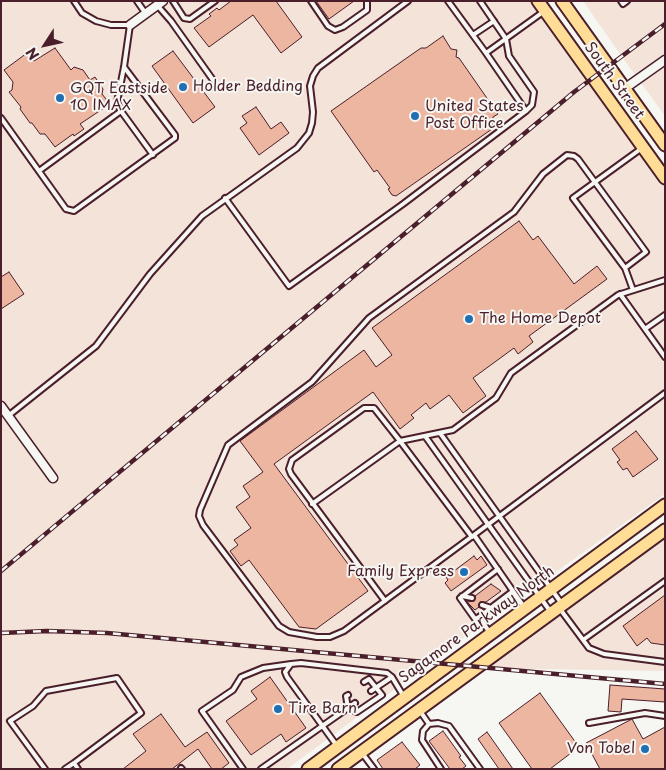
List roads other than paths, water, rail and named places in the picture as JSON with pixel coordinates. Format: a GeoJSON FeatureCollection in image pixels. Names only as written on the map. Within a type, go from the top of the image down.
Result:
{"type":"FeatureCollection","features":[{"type":"Feature","properties":{"kind":"main road"},"geometry":{"type":"LineString","coordinates":[[542,6],[557,1]]}},
{"type":"Feature","properties":{"kind":"main road","name":"South Street"},"geometry":{"type":"LineString","coordinates":[[562,1],[665,146]]}},
{"type":"Feature","properties":{"kind":"main road","name":"South Street"},"geometry":{"type":"LineString","coordinates":[[542,6],[665,178]]}},
{"type":"Feature","properties":{"kind":"main road","name":"Sagamore Parkway North"},"geometry":{"type":"LineString","coordinates":[[308,769],[665,506]]}},
{"type":"Feature","properties":{"kind":"main road"},"geometry":{"type":"LineString","coordinates":[[338,769],[665,530]]}},
{"type":"Feature","properties":{"kind":"street"},"geometry":{"type":"LineString","coordinates":[[130,25],[160,3]]}},
{"type":"Feature","properties":{"kind":"street"},"geometry":{"type":"LineString","coordinates":[[624,90],[665,60]]}},
{"type":"Feature","properties":{"kind":"street"},"geometry":{"type":"LineString","coordinates":[[1,406],[53,478]]}},
{"type":"Feature","properties":{"kind":"lane"},"geometry":{"type":"LineString","coordinates":[[74,1],[82,12],[96,21],[111,25],[130,25],[117,102],[121,111],[153,155]]}},
{"type":"Feature","properties":{"kind":"lane"},"geometry":{"type":"LineString","coordinates":[[137,1],[146,14]]}},
{"type":"Feature","properties":{"kind":"lane"},"geometry":{"type":"LineString","coordinates":[[173,1],[184,18],[190,19],[215,1]]}},
{"type":"Feature","properties":{"kind":"lane"},"geometry":{"type":"LineString","coordinates":[[310,1],[328,26],[335,30],[343,27],[367,10],[367,1]]}},
{"type":"Feature","properties":{"kind":"lane"},"geometry":{"type":"LineString","coordinates":[[8,416],[96,346],[150,274],[202,216],[304,141],[312,123],[313,112],[310,86],[318,68],[408,1]]}},
{"type":"Feature","properties":{"kind":"lane"},"geometry":{"type":"LineString","coordinates":[[448,1],[526,111]]}},
{"type":"Feature","properties":{"kind":"lane"},"geometry":{"type":"LineString","coordinates":[[225,198],[289,286],[526,111],[532,105],[534,92],[509,56],[506,39],[480,1]]}},
{"type":"Feature","properties":{"kind":"lane"},"geometry":{"type":"LineString","coordinates":[[622,1],[623,4],[627,1]]}},
{"type":"Feature","properties":{"kind":"lane"},"geometry":{"type":"LineString","coordinates":[[160,3],[171,22],[213,80]]}},
{"type":"Feature","properties":{"kind":"lane"},"geometry":{"type":"LineString","coordinates":[[486,54],[506,39],[542,6]]}},
{"type":"Feature","properties":{"kind":"lane"},"geometry":{"type":"LineString","coordinates":[[473,35],[494,21]]}},
{"type":"Feature","properties":{"kind":"lane"},"geometry":{"type":"LineString","coordinates":[[1,118],[66,209],[74,211],[173,140],[175,135],[124,67]]}},
{"type":"Feature","properties":{"kind":"lane"},"geometry":{"type":"LineString","coordinates":[[39,171],[121,111]]}},
{"type":"Feature","properties":{"kind":"lane"},"geometry":{"type":"LineString","coordinates":[[633,290],[625,268],[573,198],[642,147]]}},
{"type":"Feature","properties":{"kind":"lane"},"geometry":{"type":"LineString","coordinates":[[625,268],[646,252],[574,156],[567,155],[543,174],[514,212],[370,318],[312,382],[234,440],[225,450],[200,510],[200,520],[279,626],[289,632],[317,637],[330,637],[344,631],[665,393]]}},
{"type":"Feature","properties":{"kind":"lane"},"geometry":{"type":"LineString","coordinates":[[312,504],[400,441],[453,430],[496,398],[511,373],[620,294],[665,280]]}},
{"type":"Feature","properties":{"kind":"lane"},"geometry":{"type":"LineString","coordinates":[[620,294],[665,356]]}},
{"type":"Feature","properties":{"kind":"lane"},"geometry":{"type":"LineString","coordinates":[[645,329],[665,315]]}},
{"type":"Feature","properties":{"kind":"lane"},"geometry":{"type":"LineString","coordinates":[[385,601],[291,474],[290,465],[295,457],[368,407],[374,408],[379,413],[526,608]]}},
{"type":"Feature","properties":{"kind":"lane"},"geometry":{"type":"LineString","coordinates":[[440,433],[551,589],[557,608]]}},
{"type":"Feature","properties":{"kind":"lane"},"geometry":{"type":"LineString","coordinates":[[425,436],[541,597],[557,608],[589,648],[604,654],[665,662]]}},
{"type":"Feature","properties":{"kind":"lane"},"geometry":{"type":"LineString","coordinates":[[462,596],[498,569]]}},
{"type":"Feature","properties":{"kind":"lane"},"geometry":{"type":"LineString","coordinates":[[583,640],[665,581]]}},
{"type":"Feature","properties":{"kind":"lane"},"geometry":{"type":"LineString","coordinates":[[462,596],[460,598],[475,620],[513,591]]}},
{"type":"Feature","properties":{"kind":"lane"},"geometry":{"type":"LineString","coordinates":[[462,596],[472,598]]}},
{"type":"Feature","properties":{"kind":"lane"},"geometry":{"type":"LineString","coordinates":[[482,605],[490,608]]}},
{"type":"Feature","properties":{"kind":"lane"},"geometry":{"type":"LineString","coordinates":[[479,617],[491,634]]}},
{"type":"Feature","properties":{"kind":"lane"},"geometry":{"type":"LineString","coordinates":[[243,769],[202,711],[233,690],[241,676],[263,668],[301,663],[387,673],[392,677],[404,697]]}},
{"type":"Feature","properties":{"kind":"lane"},"geometry":{"type":"LineString","coordinates":[[292,664],[285,672],[287,677],[337,746]]}},
{"type":"Feature","properties":{"kind":"lane"},"geometry":{"type":"LineString","coordinates":[[371,691],[392,677]]}},
{"type":"Feature","properties":{"kind":"lane"},"geometry":{"type":"LineString","coordinates":[[45,769],[10,721],[33,706],[46,691],[116,678],[141,712],[65,769]]}},
{"type":"Feature","properties":{"kind":"lane"},"geometry":{"type":"LineString","coordinates":[[348,708],[357,712],[382,695],[369,679],[364,682]]}},
{"type":"Feature","properties":{"kind":"lane"},"geometry":{"type":"LineString","coordinates":[[348,694],[346,696],[348,708]]}},
{"type":"Feature","properties":{"kind":"lane"},"geometry":{"type":"LineString","coordinates":[[261,769],[355,703]]}},
{"type":"Feature","properties":{"kind":"lane"},"geometry":{"type":"LineString","coordinates":[[418,710],[429,724]]}},
{"type":"Feature","properties":{"kind":"lane"},"geometry":{"type":"LineString","coordinates":[[589,723],[645,713],[665,716]]}},
{"type":"Feature","properties":{"kind":"lane"},"geometry":{"type":"LineString","coordinates":[[440,769],[422,740],[423,731],[429,724],[438,723],[449,726],[480,769]]}},
{"type":"Feature","properties":{"kind":"lane"},"geometry":{"type":"LineString","coordinates":[[361,752],[374,769]]}},
{"type":"Feature","properties":{"kind":"lane"},"geometry":{"type":"LineString","coordinates":[[74,763],[78,769]]}},
{"type":"Feature","properties":{"kind":"railway"},"geometry":{"type":"LineString","coordinates":[[1,571],[574,92],[665,24]]}},
{"type":"Feature","properties":{"kind":"railway"},"geometry":{"type":"LineString","coordinates":[[1,633],[47,631],[107,633],[665,684]]}},
{"type":"Feature","properties":{"kind":"place","name":"Holder Bedding"},"geometry":{"type":"Point","coordinates":[183,87]}},
{"type":"Feature","properties":{"kind":"place","name":"GQT Eastside 10 IMAX"},"geometry":{"type":"Point","coordinates":[60,98]}},
{"type":"Feature","properties":{"kind":"place","name":"United States Post Office"},"geometry":{"type":"Point","coordinates":[415,116]}},
{"type":"Feature","properties":{"kind":"place","name":"The Home Depot"},"geometry":{"type":"Point","coordinates":[469,319]}},
{"type":"Feature","properties":{"kind":"place","name":"Family Express"},"geometry":{"type":"Point","coordinates":[464,572]}},
{"type":"Feature","properties":{"kind":"place","name":"Tire Barn"},"geometry":{"type":"Point","coordinates":[278,709]}},
{"type":"Feature","properties":{"kind":"place","name":"Von Tobel"},"geometry":{"type":"Point","coordinates":[645,749]}}]}
